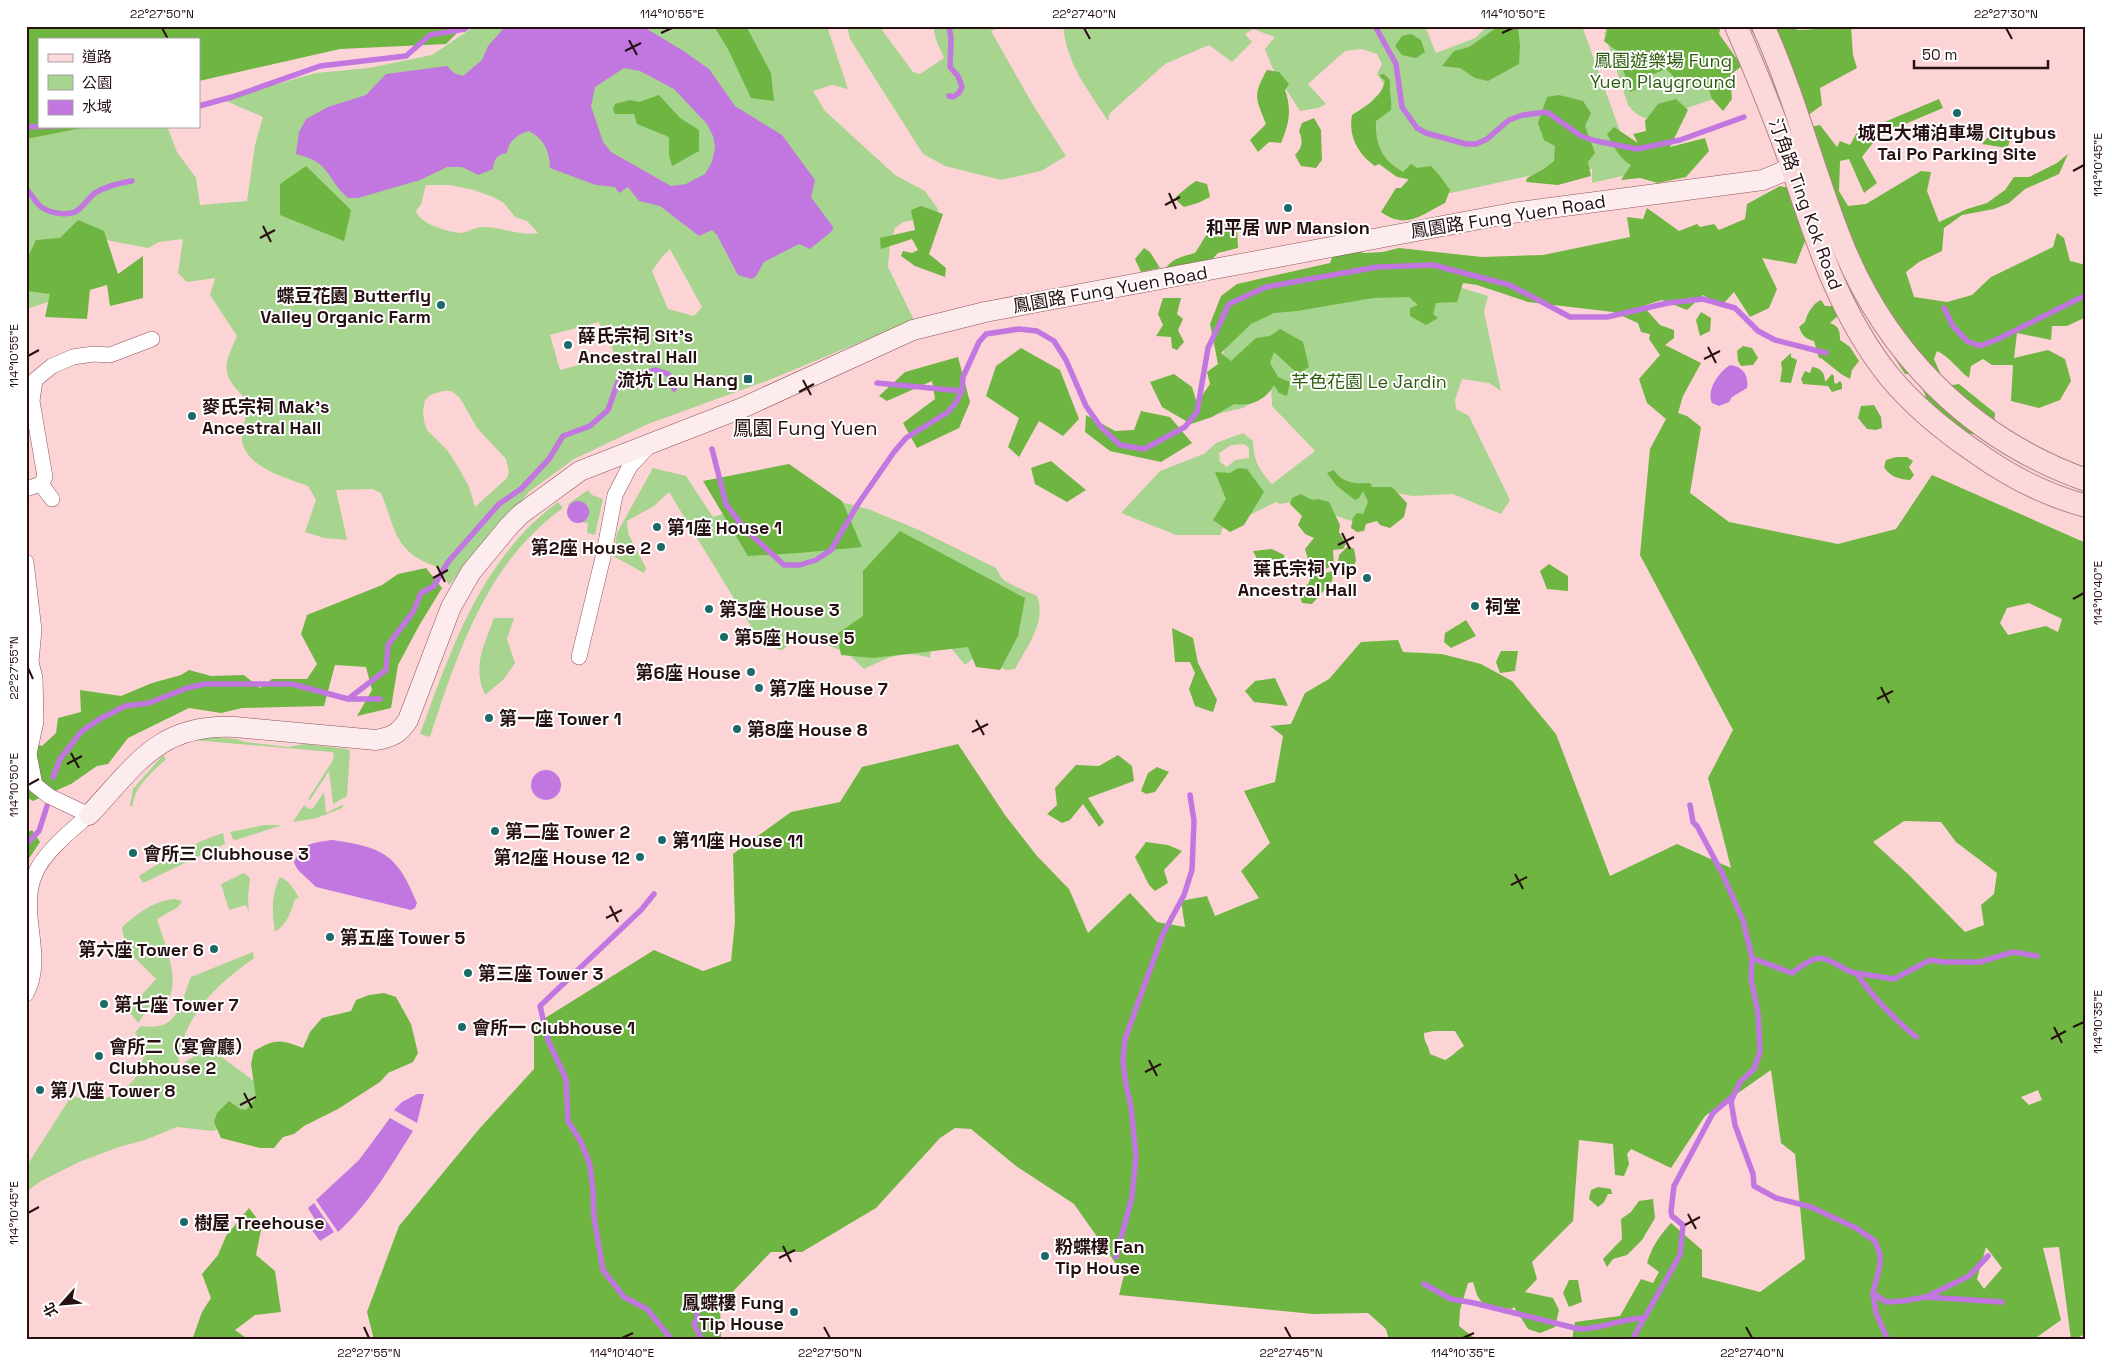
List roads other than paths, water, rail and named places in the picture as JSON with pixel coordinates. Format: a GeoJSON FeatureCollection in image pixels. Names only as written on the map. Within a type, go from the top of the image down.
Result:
{"type":"FeatureCollection","features":[{"type":"Feature","properties":{"kind":"main road","name":"汀角路 Ting Kok Road"},"geometry":{"type":"LineString","coordinates":[[1736,26],[1792,168],[1806,213],[1839,294],[1857,329],[1889,375],[1927,415],[1956,439],[1993,465],[2032,485],[2086,506]]}},
{"type":"Feature","properties":{"kind":"main road","name":"汀角路 Ting Kok Road"},"geometry":{"type":"LineString","coordinates":[[1763,26],[1786,80],[1839,236],[1855,275],[1886,328],[1919,370],[1959,408],[1990,433],[2048,466],[2086,480]]}},
{"type":"Feature","properties":{"kind":"street","name":"鳳園路 Fung Yuen Road"},"geometry":{"type":"LineString","coordinates":[[579,657],[604,553],[615,495],[630,466],[654,441],[742,408],[913,330],[985,312],[1512,213],[1763,180],[1813,159]]}},
{"type":"Feature","properties":{"kind":"street"},"geometry":{"type":"LineString","coordinates":[[26,489],[41,484],[45,477],[32,400],[35,380],[52,366],[73,357],[93,354],[110,355],[152,339]]}},
{"type":"Feature","properties":{"kind":"street"},"geometry":{"type":"LineString","coordinates":[[26,994],[35,972],[29,894],[35,873],[64,837],[89,815],[150,751],[179,733],[220,726],[376,740],[395,736],[402,730],[408,720],[451,607],[477,564],[510,524],[580,471],[654,441]]}},
{"type":"Feature","properties":{"kind":"street"},"geometry":{"type":"LineString","coordinates":[[41,484],[52,499]]}},
{"type":"Feature","properties":{"kind":"street"},"geometry":{"type":"LineString","coordinates":[[26,562],[34,630],[30,672],[36,720],[29,754],[31,784],[49,796],[89,815]]}},
{"type":"Feature","properties":{"kind":"water"},"geometry":{"type":"Polygon","coordinates":[[[506,26],[642,26],[709,69],[735,106],[782,135],[815,180],[811,197],[833,227],[832,231],[810,249],[799,244],[764,262],[756,276],[752,279],[738,275],[717,235],[712,230],[699,236],[660,206],[639,201],[628,187],[619,193],[615,187],[596,185],[550,168],[549,156],[545,146],[539,138],[529,131],[514,139],[507,153],[501,155],[494,162],[493,169],[478,175],[462,167],[447,167],[420,180],[358,198],[348,198],[322,166],[296,154],[299,132],[306,119],[328,107],[366,95],[386,74],[447,66],[454,73],[463,76],[482,60],[488,46],[506,26]],[[624,68],[595,87],[591,106],[603,142],[611,152],[671,186],[686,184],[705,174],[712,162],[715,147],[713,136],[707,124],[674,89],[640,71],[624,68]]]}},
{"type":"Feature","properties":{"kind":"water"},"geometry":{"type":"Polygon","coordinates":[[[1730,365],[1738,367],[1744,372],[1747,379],[1747,388],[1732,397],[1729,402],[1719,406],[1712,403],[1712,387],[1722,372],[1730,365]]]}},
{"type":"Feature","properties":{"kind":"water"},"geometry":{"type":"Polygon","coordinates":[[[578,501],[586,504],[589,512],[586,520],[578,523],[570,520],[567,512],[570,504],[578,501]]]}},
{"type":"Feature","properties":{"kind":"water"},"geometry":{"type":"Polygon","coordinates":[[[546,770],[557,774],[561,785],[557,796],[546,800],[535,796],[531,785],[535,774],[546,770]]]}},
{"type":"Feature","properties":{"kind":"water"},"geometry":{"type":"Polygon","coordinates":[[[333,840],[365,846],[387,856],[403,874],[410,887],[417,903],[415,908],[411,910],[316,887],[298,870],[294,863],[304,847],[314,843],[333,840]]]}},
{"type":"Feature","properties":{"kind":"water"},"geometry":{"type":"Polygon","coordinates":[[[417,1094],[424,1094],[417,1123],[394,1110],[402,1102],[417,1094]]]}},
{"type":"Feature","properties":{"kind":"water"},"geometry":{"type":"Polygon","coordinates":[[[390,1118],[413,1131],[370,1197],[338,1232],[316,1200],[359,1160],[390,1118]]]}},
{"type":"Feature","properties":{"kind":"water"},"geometry":{"type":"Polygon","coordinates":[[[314,1203],[334,1232],[320,1241],[309,1226],[316,1221],[308,1208],[314,1203]]]}},
{"type":"Feature","properties":{"kind":"waterway"},"geometry":{"type":"LineString","coordinates":[[200,106],[232,97],[320,66],[406,56],[430,35],[465,29],[467,26]]}},
{"type":"Feature","properties":{"kind":"waterway"},"geometry":{"type":"LineString","coordinates":[[949,26],[951,39],[950,67],[958,76],[962,87],[959,93],[953,97],[949,96]]}},
{"type":"Feature","properties":{"kind":"waterway"},"geometry":{"type":"LineString","coordinates":[[1375,26],[1396,64],[1402,107],[1417,128],[1426,133],[1466,144],[1476,144],[1487,139],[1509,120],[1523,115],[1547,112],[1581,136],[1637,149],[1680,140],[1744,117]]}},
{"type":"Feature","properties":{"kind":"waterway"},"geometry":{"type":"LineString","coordinates":[[26,127],[38,127]]}},
{"type":"Feature","properties":{"kind":"waterway"},"geometry":{"type":"LineString","coordinates":[[26,189],[41,207],[51,212],[66,214],[78,210],[92,195],[99,191],[113,185],[132,181]]}},
{"type":"Feature","properties":{"kind":"waterway"},"geometry":{"type":"LineString","coordinates":[[712,449],[726,504],[744,528],[784,565],[800,565],[816,560],[831,550],[858,504],[906,438],[948,412],[962,391],[963,377],[979,342],[986,334],[1019,329],[1037,331],[1054,341],[1066,360],[1086,406],[1100,426],[1120,445],[1144,449],[1185,427],[1197,412],[1208,348],[1229,304],[1266,287],[1377,267],[1433,265],[1510,285],[1570,317],[1607,317],[1668,303],[1703,299],[1735,308],[1758,331],[1775,340],[1826,353]]}},
{"type":"Feature","properties":{"kind":"waterway"},"geometry":{"type":"LineString","coordinates":[[1944,308],[1953,326],[1967,341],[1980,346],[2086,295]]}},
{"type":"Feature","properties":{"kind":"waterway"},"geometry":{"type":"LineString","coordinates":[[348,699],[386,670],[388,645],[413,612],[421,593],[434,586],[448,562],[499,504],[521,489],[549,459],[563,436],[590,426],[608,410],[619,379],[656,370],[668,374],[674,389]]}},
{"type":"Feature","properties":{"kind":"waterway"},"geometry":{"type":"LineString","coordinates":[[877,383],[962,391]]}},
{"type":"Feature","properties":{"kind":"waterway"},"geometry":{"type":"LineString","coordinates":[[53,777],[60,759],[81,732],[98,720],[125,706],[149,703],[187,688],[205,684],[292,684],[348,699],[380,699]]}},
{"type":"Feature","properties":{"kind":"waterway"},"geometry":{"type":"LineString","coordinates":[[1116,1257],[1132,1197],[1136,1156],[1131,1107],[1123,1061],[1125,1039],[1163,934],[1184,895],[1192,870],[1194,821],[1190,795]]}},
{"type":"Feature","properties":{"kind":"waterway"},"geometry":{"type":"LineString","coordinates":[[1690,805],[1693,822],[1722,873],[1743,920],[1752,958],[1751,979],[1758,1013],[1760,1052],[1754,1069],[1740,1082],[1731,1101],[1735,1125],[1753,1174],[1754,1186],[1776,1198],[1811,1207],[1856,1228],[1875,1241],[1880,1254],[1880,1265],[1873,1293],[1876,1313],[1888,1340]]}},
{"type":"Feature","properties":{"kind":"waterway"},"geometry":{"type":"LineString","coordinates":[[26,844],[39,831],[47,806]]}},
{"type":"Feature","properties":{"kind":"waterway"},"geometry":{"type":"LineString","coordinates":[[654,894],[641,910],[540,1006],[548,1040],[566,1079],[568,1121],[581,1142],[590,1165],[594,1217],[603,1270],[624,1297],[647,1309],[672,1340]]}},
{"type":"Feature","properties":{"kind":"waterway"},"geometry":{"type":"LineString","coordinates":[[1856,973],[1894,979],[1930,960],[1980,962],[2013,952],[2037,956]]}},
{"type":"Feature","properties":{"kind":"waterway"},"geometry":{"type":"LineString","coordinates":[[1752,958],[1792,973],[1810,961],[1821,958],[1856,973],[1884,1007],[1916,1037]]}},
{"type":"Feature","properties":{"kind":"waterway"},"geometry":{"type":"LineString","coordinates":[[1632,1340],[1680,1255],[1683,1225],[1672,1216],[1674,1186],[1713,1113],[1733,1096]]}},
{"type":"Feature","properties":{"kind":"waterway"},"geometry":{"type":"LineString","coordinates":[[1926,1297],[1969,1276],[1988,1256]]}},
{"type":"Feature","properties":{"kind":"waterway"},"geometry":{"type":"LineString","coordinates":[[1424,1284],[1451,1299],[1579,1329],[1588,1329],[1643,1318]]}},
{"type":"Feature","properties":{"kind":"waterway"},"geometry":{"type":"LineString","coordinates":[[1873,1293],[1886,1302],[1926,1297],[2002,1302]]}},
{"type":"Feature","properties":{"kind":"waterway"},"geometry":{"type":"LineString","coordinates":[[695,1310],[698,1317],[694,1324],[702,1340]]}},
{"type":"Feature","properties":{"kind":"place","name":"城巴大埔泊車場 Citybus Tai Po Parking Site"},"geometry":{"type":"Point","coordinates":[1957,113]}},
{"type":"Feature","properties":{"kind":"place","name":"和平居 WP Mansion"},"geometry":{"type":"Point","coordinates":[1288,208]}},
{"type":"Feature","properties":{"kind":"place","name":"蝶豆花園 Butterfly Valley Organic Farm"},"geometry":{"type":"Point","coordinates":[441,305]}},
{"type":"Feature","properties":{"kind":"place","name":"薛氏宗祠 Sit's Ancestral Hall"},"geometry":{"type":"Point","coordinates":[568,345]}},
{"type":"Feature","properties":{"kind":"place","name":"流坑 Lau Hang"},"geometry":{"type":"Point","coordinates":[748,379]}},
{"type":"Feature","properties":{"kind":"place","name":"麥氏宗祠 Mak's Ancestral Hall"},"geometry":{"type":"Point","coordinates":[192,416]}},
{"type":"Feature","properties":{"kind":"place","name":"第1座 House 1"},"geometry":{"type":"Point","coordinates":[657,527]}},
{"type":"Feature","properties":{"kind":"place","name":"第2座 House 2"},"geometry":{"type":"Point","coordinates":[661,547]}},
{"type":"Feature","properties":{"kind":"place","name":"葉氏宗祠 Yip Ancestral Hall"},"geometry":{"type":"Point","coordinates":[1367,578]}},
{"type":"Feature","properties":{"kind":"place","name":"祠堂"},"geometry":{"type":"Point","coordinates":[1475,606]}},
{"type":"Feature","properties":{"kind":"place","name":"第3座 House 3"},"geometry":{"type":"Point","coordinates":[709,609]}},
{"type":"Feature","properties":{"kind":"place","name":"第5座 House 5"},"geometry":{"type":"Point","coordinates":[724,637]}},
{"type":"Feature","properties":{"kind":"place","name":"第6座 House"},"geometry":{"type":"Point","coordinates":[751,672]}},
{"type":"Feature","properties":{"kind":"place","name":"第7座 House 7"},"geometry":{"type":"Point","coordinates":[759,688]}},
{"type":"Feature","properties":{"kind":"place","name":"第一座 Tower 1"},"geometry":{"type":"Point","coordinates":[489,718]}},
{"type":"Feature","properties":{"kind":"place","name":"第8座 House 8"},"geometry":{"type":"Point","coordinates":[737,729]}},
{"type":"Feature","properties":{"kind":"place","name":"第二座 Tower 2"},"geometry":{"type":"Point","coordinates":[495,831]}},
{"type":"Feature","properties":{"kind":"place","name":"第11座 House 11"},"geometry":{"type":"Point","coordinates":[662,840]}},
{"type":"Feature","properties":{"kind":"place","name":"會所三 Clubhouse 3"},"geometry":{"type":"Point","coordinates":[133,853]}},
{"type":"Feature","properties":{"kind":"place","name":"第12座 House 12"},"geometry":{"type":"Point","coordinates":[640,857]}},
{"type":"Feature","properties":{"kind":"place","name":"第五座 Tower 5"},"geometry":{"type":"Point","coordinates":[330,937]}},
{"type":"Feature","properties":{"kind":"place","name":"第六座 Tower 6"},"geometry":{"type":"Point","coordinates":[214,949]}},
{"type":"Feature","properties":{"kind":"place","name":"第三座 Tower 3"},"geometry":{"type":"Point","coordinates":[468,973]}},
{"type":"Feature","properties":{"kind":"place","name":"第七座 Tower 7"},"geometry":{"type":"Point","coordinates":[104,1004]}},
{"type":"Feature","properties":{"kind":"place","name":"會所一 Clubhouse 1"},"geometry":{"type":"Point","coordinates":[462,1027]}},
{"type":"Feature","properties":{"kind":"place","name":"會所二（宴會廳） Clubhouse 2"},"geometry":{"type":"Point","coordinates":[99,1056]}},
{"type":"Feature","properties":{"kind":"place","name":"第八座 Tower 8"},"geometry":{"type":"Point","coordinates":[40,1090]}},
{"type":"Feature","properties":{"kind":"place","name":"樹屋 Treehouse"},"geometry":{"type":"Point","coordinates":[184,1222]}},
{"type":"Feature","properties":{"kind":"place","name":"粉蝶樓 Fan Tip House"},"geometry":{"type":"Point","coordinates":[1045,1256]}},
{"type":"Feature","properties":{"kind":"place","name":"鳳蝶樓 Fung Tip House"},"geometry":{"type":"Point","coordinates":[794,1312]}},
{"type":"Feature","properties":{"kind":"district","name":"鳳園 Fung Yuen"},"geometry":{"type":"Point","coordinates":[805,428]}},
{"type":"Feature","properties":{"kind":"park label","name":"鳳園遊樂場 Fung Yuen Playground"},"geometry":{"type":"Point","coordinates":[1663,70]}},
{"type":"Feature","properties":{"kind":"park label","name":"芊色花園 Le Jardin"},"geometry":{"type":"Point","coordinates":[1369,381]}}]}
